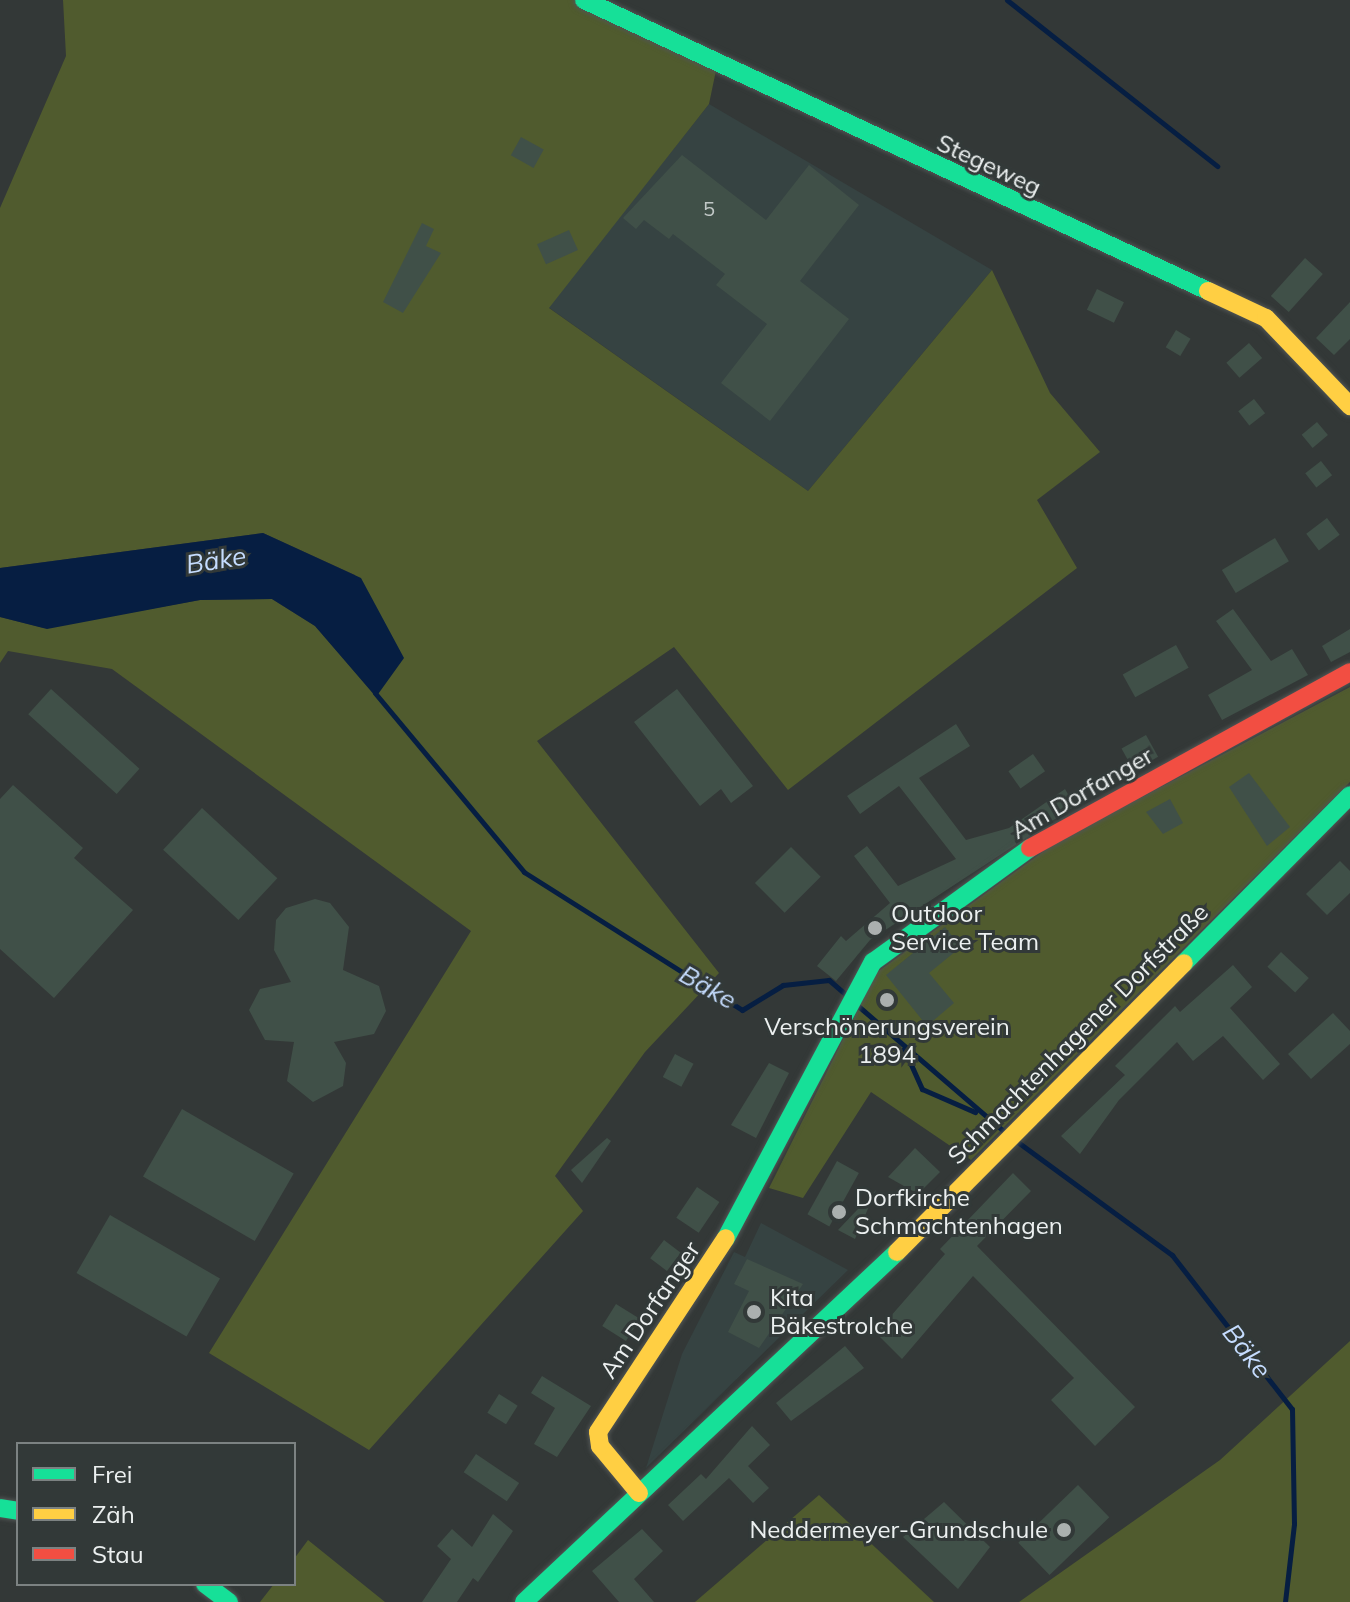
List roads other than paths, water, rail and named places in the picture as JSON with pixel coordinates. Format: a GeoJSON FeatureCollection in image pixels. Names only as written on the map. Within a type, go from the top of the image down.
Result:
{"type":"FeatureCollection","features":[{"type":"Feature","properties":{"kind":"street","name":"Stegeweg"},"geometry":{"type":"LineString","coordinates":[[584,0],[1266,318],[1350,406]]}},
{"type":"Feature","properties":{"kind":"street","name":"Am Dorfanger"},"geometry":{"type":"LineString","coordinates":[[639,1493],[600,1446],[598,1432],[746,1209],[839,1018],[857,983],[873,962],[1053,832],[1350,672]]}},
{"type":"Feature","properties":{"kind":"street","name":"Schmachtenhagener Dorfstraße"},"geometry":{"type":"LineString","coordinates":[[524,1602],[998,1147],[1350,795]]}},
{"type":"Feature","properties":{"kind":"street"},"geometry":{"type":"LineString","coordinates":[[208,1586],[229,1602]]}},
{"type":"Feature","properties":{"kind":"water"},"geometry":{"type":"Polygon","coordinates":[[[263,533],[361,578],[404,658],[376,697],[315,626],[272,599],[200,600],[47,629],[0,617],[0,568],[263,533]]]}},
{"type":"Feature","properties":{"kind":"waterway"},"geometry":{"type":"LineString","coordinates":[[1007,0],[1217,166]]}},
{"type":"Feature","properties":{"kind":"waterway","name":"Bäke"},"geometry":{"type":"LineString","coordinates":[[375,693],[524,872],[742,1010],[783,985],[829,980],[850,998]]}},
{"type":"Feature","properties":{"kind":"waterway","name":"Bäke"},"geometry":{"type":"LineString","coordinates":[[857,1005],[1007,1134]]}},
{"type":"Feature","properties":{"kind":"waterway"},"geometry":{"type":"LineString","coordinates":[[904,1049],[922,1089],[975,1112]]}},
{"type":"Feature","properties":{"kind":"waterway","name":"Bäke"},"geometry":{"type":"LineString","coordinates":[[1015,1140],[1172,1255],[1292,1409],[1294,1524],[1285,1602]]}},
{"type":"Feature","properties":{"kind":"place","name":"Outdoor Service Team"},"geometry":{"type":"Point","coordinates":[875,928]}},
{"type":"Feature","properties":{"kind":"place","name":"Verschönerungsverein 1894"},"geometry":{"type":"Point","coordinates":[887,1000]}},
{"type":"Feature","properties":{"kind":"place","name":"Dorfkirche Schmachtenhagen"},"geometry":{"type":"Point","coordinates":[839,1212]}},
{"type":"Feature","properties":{"kind":"place","name":"Kita Bäkestrolche"},"geometry":{"type":"Point","coordinates":[754,1312]}},
{"type":"Feature","properties":{"kind":"place","name":"Neddermeyer-Grundschule"},"geometry":{"type":"Point","coordinates":[1064,1530]}}]}
